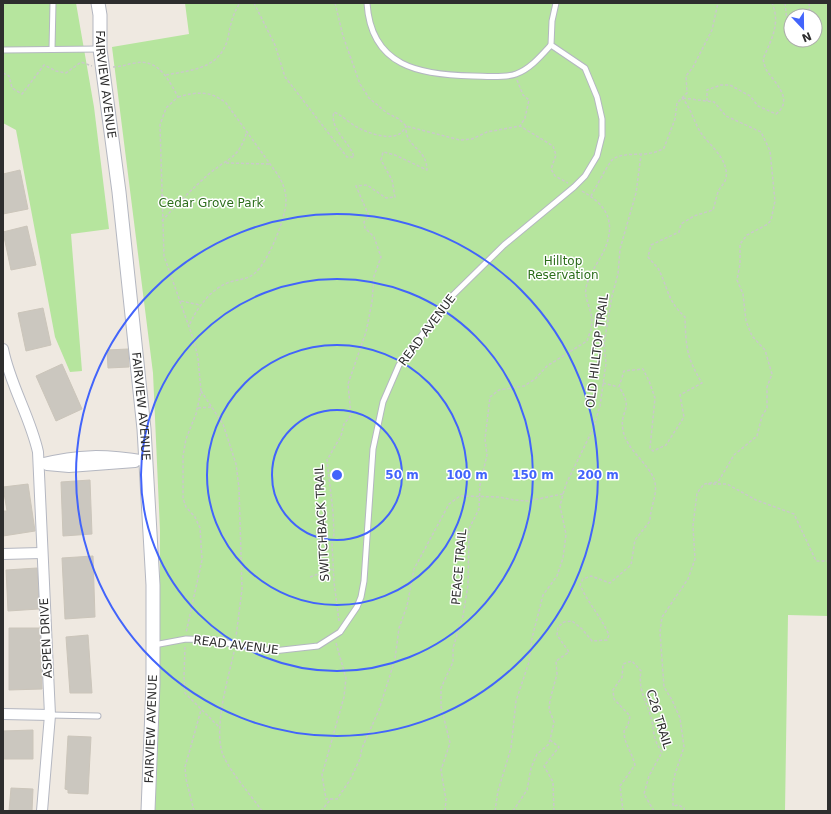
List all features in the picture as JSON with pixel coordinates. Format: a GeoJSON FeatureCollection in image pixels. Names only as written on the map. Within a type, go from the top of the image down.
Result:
{"type":"FeatureCollection","features":[{"type":"Feature","properties":{"kind":"main road","name":"FAIRVIEW AVENUE"},"geometry":{"type":"LineString","coordinates":[[98,3],[100,15],[100,49],[131,300],[146,461],[153,585],[153,645],[148,811]]}},
{"type":"Feature","properties":{"kind":"street","name":"ASPEN DRIVE"},"geometry":{"type":"LineString","coordinates":[[3,349],[14,387],[33,430],[39,464],[41,553],[50,714],[42,811]]}},
{"type":"Feature","properties":{"kind":"street"},"geometry":{"type":"LineString","coordinates":[[39,464],[69,467],[146,461]]}},
{"type":"Feature","properties":{"kind":"street"},"geometry":{"type":"LineString","coordinates":[[3,554],[41,553]]}},
{"type":"Feature","properties":{"kind":"street"},"geometry":{"type":"LineString","coordinates":[[3,714],[50,714]]}},
{"type":"Feature","properties":{"kind":"lane"},"geometry":{"type":"LineString","coordinates":[[52,49],[53,3]]}},
{"type":"Feature","properties":{"kind":"lane"},"geometry":{"type":"LineString","coordinates":[[367,3],[371,30],[380,45],[396,60],[426,73],[480,76],[515,74],[530,65],[551,45],[552,21],[556,3]]}},
{"type":"Feature","properties":{"kind":"lane","name":"READ AVENUE"},"geometry":{"type":"LineString","coordinates":[[153,645],[186,639],[215,640],[240,646],[273,651],[318,646],[333,638],[340,632],[361,597],[364,581],[373,449],[383,402],[399,365],[450,298],[504,245],[574,187],[585,176],[597,156],[602,136],[602,119],[598,98],[585,68],[551,45]]}},
{"type":"Feature","properties":{"kind":"lane"},"geometry":{"type":"LineString","coordinates":[[3,50],[100,49]]}},
{"type":"Feature","properties":{"kind":"lane"},"geometry":{"type":"LineString","coordinates":[[50,714],[98,716]]}},
{"type":"Feature","properties":{"kind":"path"},"geometry":{"type":"LineString","coordinates":[[166,75],[193,70],[217,60],[224,51],[230,25],[240,3]]}},
{"type":"Feature","properties":{"kind":"path"},"geometry":{"type":"LineString","coordinates":[[254,3],[275,45],[285,77],[347,158],[354,157],[352,150],[343,140],[332,118],[334,112],[343,116],[352,124],[377,134],[392,137],[399,135],[406,126]]}},
{"type":"Feature","properties":{"kind":"path"},"geometry":{"type":"LineString","coordinates":[[335,3],[343,36],[360,84],[369,98],[387,113],[399,119],[406,126],[460,140],[472,139],[487,132],[520,126],[525,118],[529,100],[523,94],[515,74]]}},
{"type":"Feature","properties":{"kind":"path"},"geometry":{"type":"LineString","coordinates":[[591,196],[603,177],[606,166],[613,159],[627,155],[657,153],[664,148],[675,119],[677,103],[687,93],[686,76],[693,67],[712,30],[718,3]]}},
{"type":"Feature","properties":{"kind":"path"},"geometry":{"type":"LineString","coordinates":[[707,101],[707,90],[721,85],[730,85],[750,96],[758,106],[776,114],[781,111],[784,103],[783,93],[766,70],[763,59],[772,42],[776,21],[776,10],[772,3]]}},
{"type":"Feature","properties":{"kind":"path"},"geometry":{"type":"LineString","coordinates":[[3,73],[9,76],[12,88],[22,94],[44,65],[56,71],[66,73],[81,62]]}},
{"type":"Feature","properties":{"kind":"path"},"geometry":{"type":"LineString","coordinates":[[103,68],[121,67],[140,62],[157,67],[166,75],[178,97]]}},
{"type":"Feature","properties":{"kind":"path"},"geometry":{"type":"LineString","coordinates":[[186,634],[202,560],[200,528],[195,517],[186,507],[183,498],[183,456],[186,439],[198,408],[201,391],[198,358],[181,301],[165,262],[161,195],[160,125],[166,108],[178,97],[199,92],[216,96],[226,103],[281,180],[286,199],[284,212],[275,240],[255,273],[246,278],[221,286],[201,306],[189,326]]}},
{"type":"Feature","properties":{"kind":"path"},"geometry":{"type":"LineString","coordinates":[[672,811],[674,806],[673,785],[675,774],[684,747],[680,718],[664,687],[660,632],[662,617],[675,595],[688,579],[695,559],[694,526],[698,493],[704,484],[718,482],[734,455],[757,436],[762,416],[766,408],[767,387],[772,374],[765,350],[752,336],[746,321],[743,294],[737,280],[740,264],[740,244],[747,235],[768,224],[771,220],[775,200],[770,151],[761,132],[726,116],[714,102],[682,98]]}},
{"type":"Feature","properties":{"kind":"path"},"geometry":{"type":"LineString","coordinates":[[619,387],[624,371],[643,369],[656,398],[650,448],[653,451],[666,445],[684,417],[680,395],[702,382],[691,365],[686,349],[685,317],[675,307],[668,295],[660,271],[648,257],[651,246],[679,232],[681,224],[694,216],[713,210],[718,192],[726,178],[724,164],[713,146],[702,134],[693,119],[691,108],[682,98]]}},
{"type":"Feature","properties":{"kind":"path","name":"SWITCHBACK TRAIL"},"geometry":{"type":"LineString","coordinates":[[340,632],[333,568],[333,512],[327,460],[341,436],[344,424],[351,415],[348,384],[366,332],[372,302],[374,276],[381,257],[374,237],[365,228],[364,222],[369,216],[356,186],[367,185],[386,198],[395,197],[392,180],[381,160],[383,152],[395,155],[427,170],[422,153],[411,144],[406,136],[406,126]]}},
{"type":"Feature","properties":{"kind":"path","name":"PEACE TRAIL"},"geometry":{"type":"LineString","coordinates":[[445,811],[446,800],[441,770],[450,743],[441,706],[441,688],[453,662],[453,648],[463,616],[468,585],[469,529],[479,509],[480,485],[487,455],[485,439],[490,397],[499,390],[524,386],[535,379],[547,366],[587,341],[592,320],[587,302],[586,288],[598,260],[606,247],[609,224],[608,214],[591,196],[563,179],[555,176],[551,169],[556,155],[553,146],[520,126]]}},
{"type":"Feature","properties":{"kind":"path"},"geometry":{"type":"LineString","coordinates":[[162,221],[211,172],[226,163],[240,149],[247,131]]}},
{"type":"Feature","properties":{"kind":"path","name":"OLD HILLTOP TRAIL"},"geometry":{"type":"LineString","coordinates":[[495,811],[498,791],[510,748],[516,701],[529,662],[532,638],[540,606],[543,595],[557,576],[563,558],[566,534],[560,506],[563,494],[567,482],[593,429],[600,406],[606,363],[604,344],[612,296],[618,274],[620,249],[636,193],[641,155]]}},
{"type":"Feature","properties":{"kind":"path"},"geometry":{"type":"LineString","coordinates":[[226,163],[271,164]]}},
{"type":"Feature","properties":{"kind":"path"},"geometry":{"type":"LineString","coordinates":[[161,195],[178,205]]}},
{"type":"Feature","properties":{"kind":"path"},"geometry":{"type":"LineString","coordinates":[[181,301],[201,306]]}},
{"type":"Feature","properties":{"kind":"path"},"geometry":{"type":"LineString","coordinates":[[513,811],[527,790],[531,768],[538,754],[548,745],[550,740],[554,722],[549,709],[557,674],[556,661],[569,652],[557,635],[558,627],[564,622],[572,621],[582,629],[592,641],[607,640],[609,635],[603,622],[580,585],[583,579],[591,576],[610,583],[631,565],[635,540],[650,521],[650,510],[656,497],[654,479],[626,438],[623,429],[623,420],[628,407],[626,397],[619,387],[603,383]]}},
{"type":"Feature","properties":{"kind":"path"},"geometry":{"type":"LineString","coordinates":[[201,391],[223,424],[237,470],[242,590],[236,639]]}},
{"type":"Feature","properties":{"kind":"path"},"geometry":{"type":"LineString","coordinates":[[198,408],[211,407]]}},
{"type":"Feature","properties":{"kind":"path"},"geometry":{"type":"LineString","coordinates":[[704,484],[727,484],[756,500],[794,514],[816,561],[828,561]]}},
{"type":"Feature","properties":{"kind":"path"},"geometry":{"type":"LineString","coordinates":[[333,638],[338,645],[346,678],[344,697],[322,775],[326,799],[337,799],[346,788],[378,710],[393,666],[399,628],[407,606],[414,569],[449,504],[460,496],[528,500],[563,494]]}},
{"type":"Feature","properties":{"kind":"path"},"geometry":{"type":"LineString","coordinates":[[310,577],[333,568]]}},
{"type":"Feature","properties":{"kind":"path"},"geometry":{"type":"LineString","coordinates":[[186,645],[184,677],[185,693],[220,728]]}},
{"type":"Feature","properties":{"kind":"path"},"geometry":{"type":"LineString","coordinates":[[234,650],[220,728],[224,756],[262,811]]}},
{"type":"Feature","properties":{"kind":"path","name":"C26 TRAIL"},"geometry":{"type":"LineString","coordinates":[[623,811],[620,786],[635,765],[632,753],[628,746],[624,743],[624,731],[628,726],[630,716],[614,699],[613,690],[622,677],[623,664],[632,661],[641,671],[640,688],[650,714],[655,742],[662,752],[649,776],[644,794],[654,811]]}},
{"type":"Feature","properties":{"kind":"path"},"geometry":{"type":"LineString","coordinates":[[194,811],[186,779],[185,767],[201,710]]}},
{"type":"Feature","properties":{"kind":"path"},"geometry":{"type":"LineString","coordinates":[[550,740],[559,747],[544,766],[553,782],[554,811]]}},
{"type":"Feature","properties":{"kind":"path"},"geometry":{"type":"LineString","coordinates":[[321,811],[331,799]]}},
{"type":"Feature","properties":{"kind":"path"},"geometry":{"type":"LineString","coordinates":[[674,806],[679,805],[684,808],[684,811]]}},
{"type":"Feature","properties":{"kind":"green space"},"geometry":{"type":"Polygon","coordinates":[[[3,3],[76,3],[94,107],[109,229],[71,234],[82,371],[70,372],[55,337],[16,130],[3,123],[3,3]]]}},
{"type":"Feature","properties":{"kind":"green space","name":"Hilltop Reservation"},"geometry":{"type":"Polygon","coordinates":[[[185,3],[828,3],[828,616],[788,615],[785,811],[155,811],[159,712],[160,531],[153,373],[112,47],[189,34],[185,3]]]}},
{"type":"Feature","properties":{"kind":"building"},"geometry":{"type":"Polygon","coordinates":[[[20,170],[28,209],[3,214],[3,174],[20,170]]]}},
{"type":"Feature","properties":{"kind":"building"},"geometry":{"type":"Polygon","coordinates":[[[27,226],[36,265],[11,270],[3,232],[27,226]]]}},
{"type":"Feature","properties":{"kind":"building"},"geometry":{"type":"Polygon","coordinates":[[[43,308],[51,345],[26,351],[18,313],[43,308]]]}},
{"type":"Feature","properties":{"kind":"building"},"geometry":{"type":"Polygon","coordinates":[[[128,349],[129,367],[108,368],[107,350],[128,349]]]}},
{"type":"Feature","properties":{"kind":"building"},"geometry":{"type":"Polygon","coordinates":[[[62,364],[82,409],[56,421],[36,376],[62,364]]]}},
{"type":"Feature","properties":{"kind":"building"},"geometry":{"type":"Polygon","coordinates":[[[90,480],[92,534],[63,536],[61,482],[90,480]]]}},
{"type":"Feature","properties":{"kind":"building"},"geometry":{"type":"Polygon","coordinates":[[[28,484],[35,531],[3,536],[3,511],[7,511],[3,487],[28,484]]]}},
{"type":"Feature","properties":{"kind":"building"},"geometry":{"type":"Polygon","coordinates":[[[93,556],[95,617],[65,619],[62,558],[93,556]]]}},
{"type":"Feature","properties":{"kind":"building"},"geometry":{"type":"Polygon","coordinates":[[[37,568],[39,609],[8,611],[6,570],[37,568]]]}},
{"type":"Feature","properties":{"kind":"building"},"geometry":{"type":"Polygon","coordinates":[[[9,628],[40,628],[42,689],[9,690],[9,628]]]}},
{"type":"Feature","properties":{"kind":"building"},"geometry":{"type":"Polygon","coordinates":[[[88,635],[92,693],[70,693],[66,637],[88,635]]]}},
{"type":"Feature","properties":{"kind":"building"},"geometry":{"type":"Polygon","coordinates":[[[33,730],[33,759],[3,759],[3,731],[33,730]]]}},
{"type":"Feature","properties":{"kind":"building"},"geometry":{"type":"Polygon","coordinates":[[[68,736],[91,737],[88,794],[68,793],[68,790],[65,789],[68,736]]]}},
{"type":"Feature","properties":{"kind":"building"},"geometry":{"type":"Polygon","coordinates":[[[11,788],[33,789],[32,811],[9,811],[11,788]]]}},
{"type":"Feature","properties":{"kind":"park label","name":"Cedar Grove Park"},"geometry":{"type":"Point","coordinates":[211,203]}}]}
